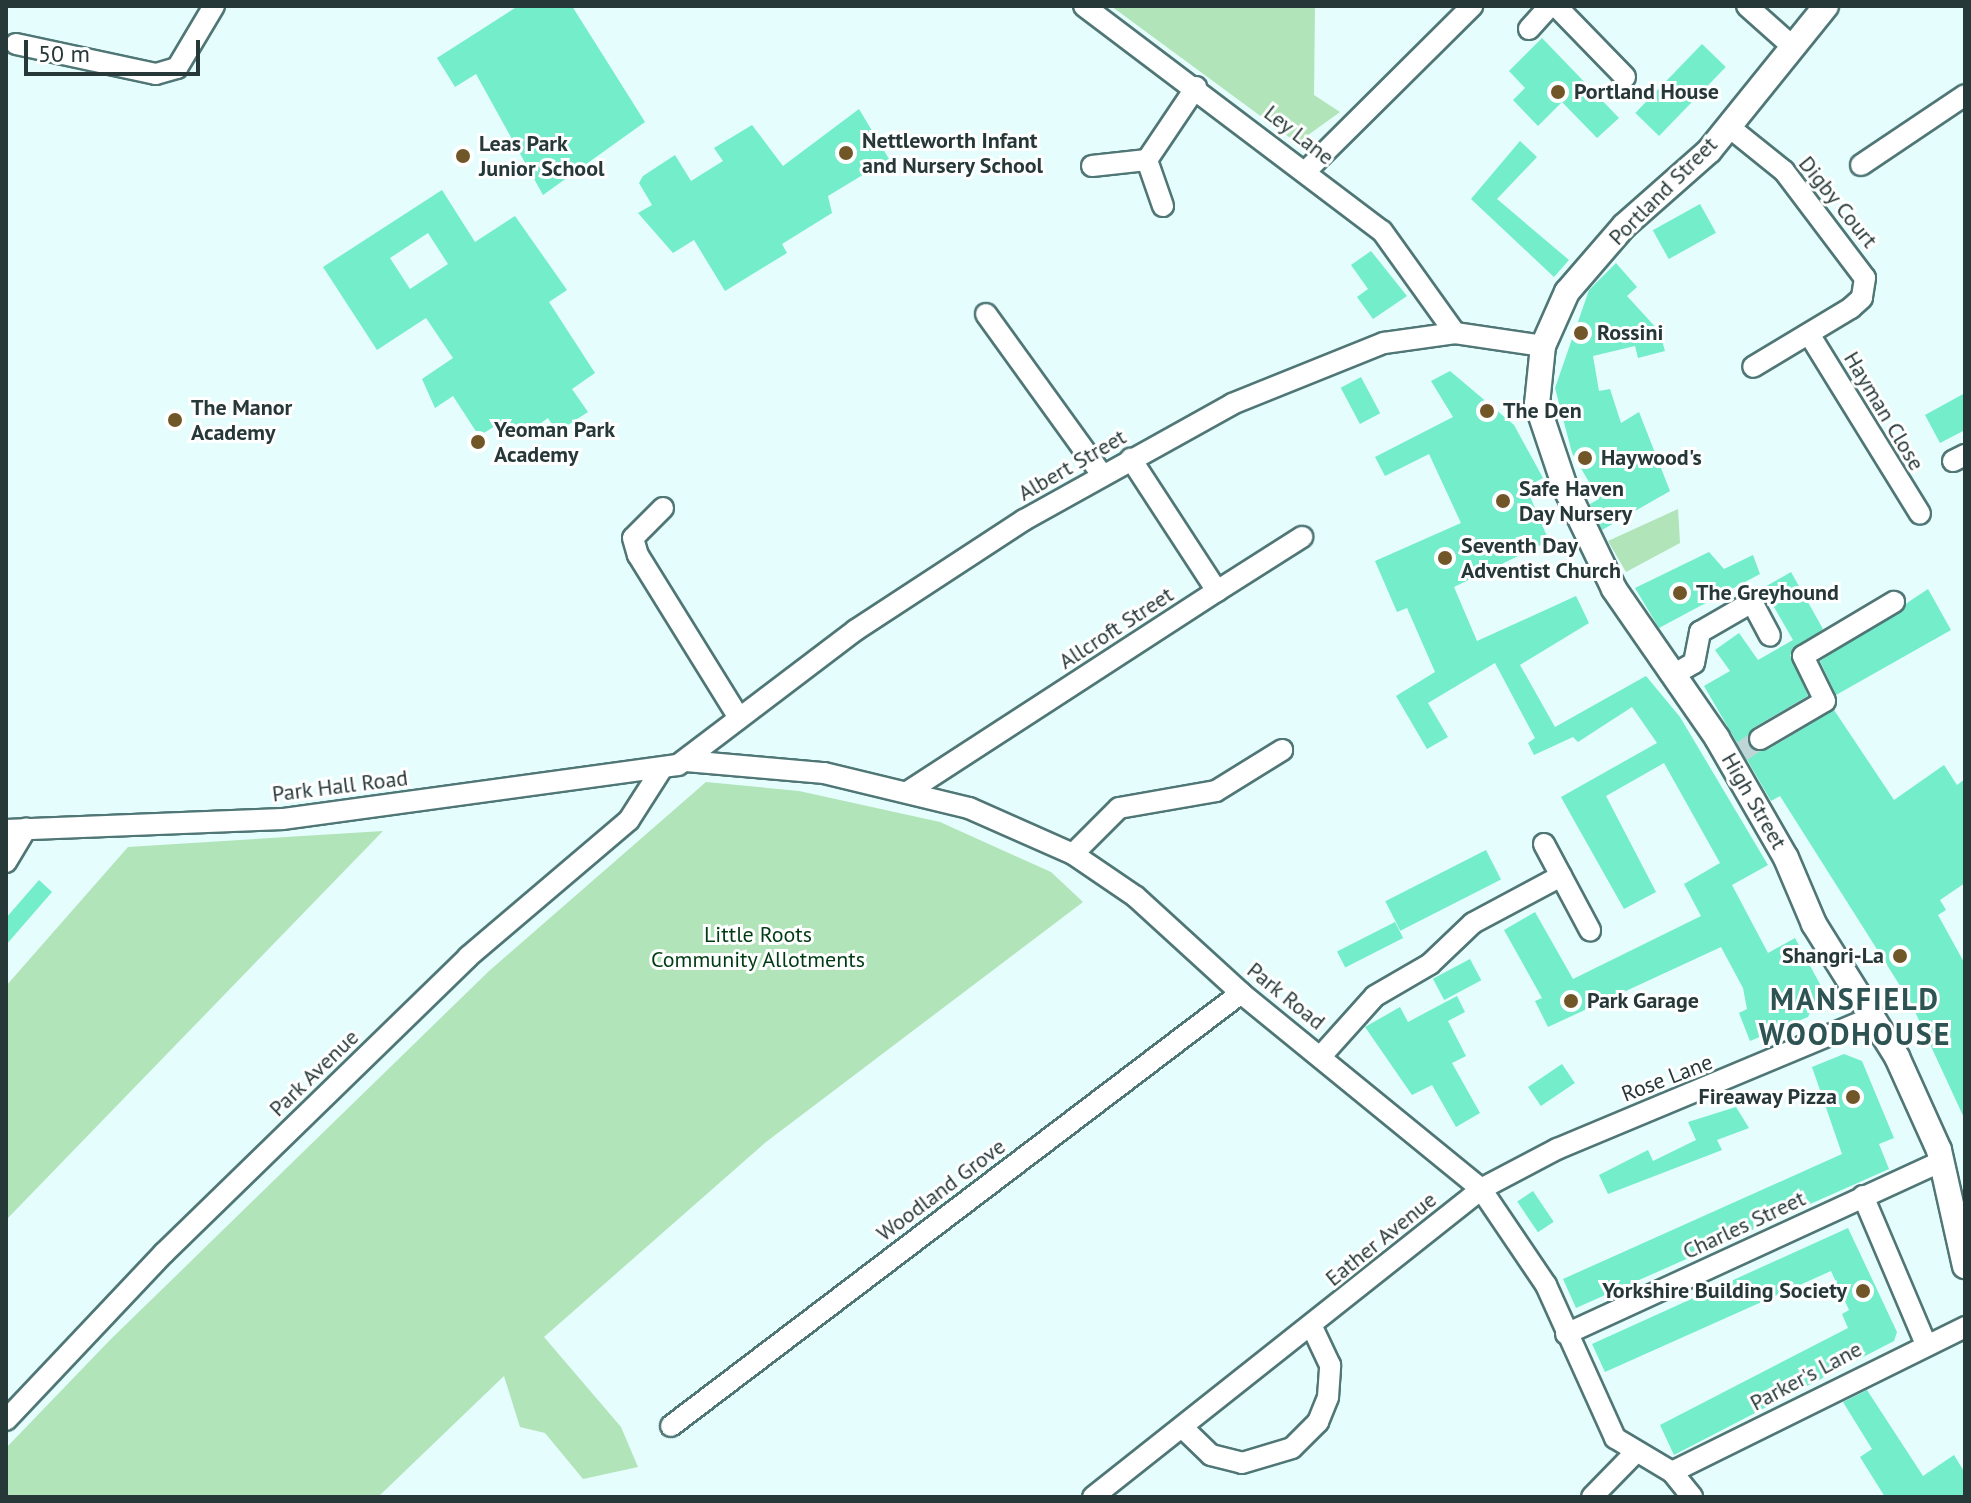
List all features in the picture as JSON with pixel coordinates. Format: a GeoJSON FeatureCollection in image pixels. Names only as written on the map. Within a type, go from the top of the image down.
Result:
{"type":"FeatureCollection","features":[{"type":"Feature","properties":{"kind":"street"},"geometry":{"type":"LineString","coordinates":[[16,44],[156,74],[177,68],[214,6]]}},
{"type":"Feature","properties":{"kind":"street","name":"Ley Lane"},"geometry":{"type":"LineString","coordinates":[[1084,6],[1307,170],[1382,231],[1455,333]]}},
{"type":"Feature","properties":{"kind":"street"},"geometry":{"type":"LineString","coordinates":[[1307,170],[1472,6]]}},
{"type":"Feature","properties":{"kind":"street"},"geometry":{"type":"LineString","coordinates":[[1529,29],[1553,6],[1625,77]]}},
{"type":"Feature","properties":{"kind":"street"},"geometry":{"type":"LineString","coordinates":[[1747,6],[1793,47]]}},
{"type":"Feature","properties":{"kind":"street","name":"Portland Street"},"geometry":{"type":"LineString","coordinates":[[1543,346],[1567,292],[1611,240],[1728,126],[1826,6]]}},
{"type":"Feature","properties":{"kind":"street"},"geometry":{"type":"LineString","coordinates":[[1092,166],[1147,160],[1196,87]]}},
{"type":"Feature","properties":{"kind":"street"},"geometry":{"type":"LineString","coordinates":[[1861,165],[1965,95]]}},
{"type":"Feature","properties":{"kind":"street","name":"Digby Court"},"geometry":{"type":"LineString","coordinates":[[1728,126],[1784,171],[1859,263],[1862,298],[1753,367]]}},
{"type":"Feature","properties":{"kind":"street"},"geometry":{"type":"LineString","coordinates":[[1147,160],[1163,206]]}},
{"type":"Feature","properties":{"kind":"street"},"geometry":{"type":"LineString","coordinates":[[986,314],[1102,475]]}},
{"type":"Feature","properties":{"kind":"street","name":"Albert Street"},"geometry":{"type":"LineString","coordinates":[[675,765],[856,630],[1102,475],[1301,374],[1384,343],[1455,333],[1543,346]]}},
{"type":"Feature","properties":{"kind":"street","name":"Hayman Close"},"geometry":{"type":"LineString","coordinates":[[1809,334],[1920,514]]}},
{"type":"Feature","properties":{"kind":"street","name":"High Street"},"geometry":{"type":"LineString","coordinates":[[1543,346],[1537,404],[1555,461],[1614,589],[1673,675],[1735,755],[1814,924],[1872,1017],[1942,1161],[1965,1266]]}},
{"type":"Feature","properties":{"kind":"street"},"geometry":{"type":"LineString","coordinates":[[1131,459],[1217,591]]}},
{"type":"Feature","properties":{"kind":"street"},"geometry":{"type":"LineString","coordinates":[[663,508],[633,538],[638,555],[738,716]]}},
{"type":"Feature","properties":{"kind":"street","name":"Allcroft Street"},"geometry":{"type":"LineString","coordinates":[[909,791],[1302,537]]}},
{"type":"Feature","properties":{"kind":"street"},"geometry":{"type":"LineString","coordinates":[[1673,675],[1694,663],[1700,632],[1752,602],[1770,636]]}},
{"type":"Feature","properties":{"kind":"street"},"geometry":{"type":"LineString","coordinates":[[1760,739],[1825,701],[1803,656],[1894,602]]}},
{"type":"Feature","properties":{"kind":"street"},"geometry":{"type":"LineString","coordinates":[[1073,854],[1119,808],[1216,791],[1282,750]]}},
{"type":"Feature","properties":{"kind":"street","name":"Park Road"},"geometry":{"type":"LineString","coordinates":[[675,765],[824,773],[909,791],[1073,854],[1136,897],[1241,993],[1322,1055],[1481,1189],[1520,1238],[1615,1438],[1633,1455],[1672,1472],[1692,1497]]}},
{"type":"Feature","properties":{"kind":"street","name":"Park Hall Road"},"geometry":{"type":"LineString","coordinates":[[16,830],[283,819],[675,765]]}},
{"type":"Feature","properties":{"kind":"street","name":"Park Avenue"},"geometry":{"type":"LineString","coordinates":[[6,1420],[164,1253],[468,957],[629,820],[675,765]]}},
{"type":"Feature","properties":{"kind":"street"},"geometry":{"type":"LineString","coordinates":[[6,862],[16,830]]}},
{"type":"Feature","properties":{"kind":"street"},"geometry":{"type":"LineString","coordinates":[[1544,844],[1590,930]]}},
{"type":"Feature","properties":{"kind":"street"},"geometry":{"type":"LineString","coordinates":[[1322,1055],[1375,996],[1430,964],[1473,923],[1561,876]]}},
{"type":"Feature","properties":{"kind":"street","name":"Woodland Grove"},"geometry":{"type":"LineString","coordinates":[[671,1426],[1241,993]]}},
{"type":"Feature","properties":{"kind":"street","name":"Rose Lane"},"geometry":{"type":"LineString","coordinates":[[1481,1189],[1557,1149],[1872,1017]]}},
{"type":"Feature","properties":{"kind":"street","name":"Charles Street"},"geometry":{"type":"LineString","coordinates":[[1566,1334],[1942,1161]]}},
{"type":"Feature","properties":{"kind":"street","name":"Eather Avenue"},"geometry":{"type":"LineString","coordinates":[[1093,1497],[1312,1327],[1481,1189]]}},
{"type":"Feature","properties":{"kind":"street"},"geometry":{"type":"LineString","coordinates":[[1863,1196],[1925,1342]]}},
{"type":"Feature","properties":{"kind":"street"},"geometry":{"type":"LineString","coordinates":[[1183,1428],[1211,1455],[1242,1463],[1292,1448],[1318,1422],[1328,1397],[1330,1365],[1312,1327]]}},
{"type":"Feature","properties":{"kind":"street","name":"Parker's Lane"},"geometry":{"type":"LineString","coordinates":[[1672,1472],[1925,1342],[1965,1327]]}},
{"type":"Feature","properties":{"kind":"street"},"geometry":{"type":"LineString","coordinates":[[1592,1497],[1633,1455]]}},
{"type":"Feature","properties":{"kind":"green space"},"geometry":{"type":"Polygon","coordinates":[[[1111,6],[1315,6],[1314,95],[1340,112],[1297,143],[1111,6]]]}},
{"type":"Feature","properties":{"kind":"green space"},"geometry":{"type":"Polygon","coordinates":[[[1678,509],[1680,543],[1626,572],[1608,541],[1678,509]]]}},
{"type":"Feature","properties":{"kind":"green space","name":"Little Roots Community Allotments"},"geometry":{"type":"Polygon","coordinates":[[[706,782],[799,791],[940,822],[1051,872],[1083,902],[766,1142],[544,1337],[621,1427],[638,1467],[583,1479],[545,1433],[520,1427],[504,1376],[378,1497],[6,1497],[6,1448],[110,1340],[489,971],[706,782]]]}},
{"type":"Feature","properties":{"kind":"green space"},"geometry":{"type":"Polygon","coordinates":[[[383,831],[6,1220],[6,986],[128,847],[383,831]]]}},
{"type":"Feature","properties":{"kind":"building"},"geometry":{"type":"Polygon","coordinates":[[[518,6],[572,6],[645,122],[543,195],[476,74],[455,87],[437,58],[518,6]]]}},
{"type":"Feature","properties":{"kind":"building","name":"Portland House"},"geometry":{"type":"Polygon","coordinates":[[[1542,38],[1619,118],[1597,138],[1562,102],[1538,126],[1513,100],[1525,88],[1509,71],[1542,38]]]}},
{"type":"Feature","properties":{"kind":"building"},"geometry":{"type":"Polygon","coordinates":[[[1702,44],[1726,67],[1659,136],[1635,113],[1702,44]]]}},
{"type":"Feature","properties":{"kind":"building"},"geometry":{"type":"Polygon","coordinates":[[[859,109],[889,159],[828,196],[832,213],[782,244],[787,253],[725,291],[694,240],[673,253],[638,213],[652,205],[639,183],[643,176],[675,155],[691,181],[723,161],[714,148],[752,125],[783,166],[859,109]]]}},
{"type":"Feature","properties":{"kind":"building"},"geometry":{"type":"Polygon","coordinates":[[[1520,141],[1537,157],[1497,199],[1569,260],[1554,277],[1471,199],[1520,141]]]}},
{"type":"Feature","properties":{"kind":"building"},"geometry":{"type":"Polygon","coordinates":[[[442,190],[475,242],[515,216],[567,290],[549,302],[595,373],[572,389],[588,412],[557,432],[548,418],[521,437],[503,421],[479,436],[453,396],[435,408],[422,379],[453,358],[426,318],[377,350],[323,267],[442,190]],[[428,233],[390,258],[410,289],[448,264],[428,233]]]}},
{"type":"Feature","properties":{"kind":"building"},"geometry":{"type":"Polygon","coordinates":[[[1700,204],[1716,233],[1669,259],[1653,230],[1700,204]]]}},
{"type":"Feature","properties":{"kind":"building"},"geometry":{"type":"Polygon","coordinates":[[[1371,251],[1407,296],[1373,319],[1357,297],[1368,289],[1351,265],[1371,251]]]}},
{"type":"Feature","properties":{"kind":"building"},"geometry":{"type":"Polygon","coordinates":[[[1616,263],[1637,287],[1627,296],[1659,331],[1665,351],[1638,358],[1635,346],[1593,356],[1599,391],[1610,389],[1621,423],[1639,412],[1670,491],[1602,530],[1590,504],[1599,499],[1572,453],[1555,388],[1589,290],[1616,263]]]}},
{"type":"Feature","properties":{"kind":"building"},"geometry":{"type":"Polygon","coordinates":[[[1450,371],[1514,425],[1543,478],[1526,487],[1549,541],[1454,587],[1477,641],[1576,596],[1589,623],[1520,665],[1555,727],[1646,676],[1680,717],[1768,865],[1732,885],[1768,953],[1795,938],[1821,986],[1808,1017],[1750,1041],[1739,1013],[1747,1009],[1743,988],[1721,947],[1548,1027],[1535,1001],[1542,998],[1504,930],[1535,912],[1573,979],[1701,916],[1684,884],[1720,863],[1664,763],[1606,796],[1656,892],[1624,909],[1561,797],[1657,743],[1632,707],[1578,742],[1573,737],[1534,755],[1528,743],[1535,738],[1495,663],[1428,703],[1448,737],[1427,749],[1396,696],[1435,672],[1407,608],[1397,612],[1375,561],[1461,523],[1429,454],[1385,476],[1375,457],[1453,417],[1431,381],[1450,371]]]}},
{"type":"Feature","properties":{"kind":"building"},"geometry":{"type":"Polygon","coordinates":[[[1361,377],[1380,413],[1360,424],[1341,388],[1361,377]]]}},
{"type":"Feature","properties":{"kind":"building"},"geometry":{"type":"Polygon","coordinates":[[[1965,393],[1965,430],[1940,443],[1925,415],[1965,393]]]}},
{"type":"Feature","properties":{"kind":"building","name":"The Greyhound"},"geometry":{"type":"Polygon","coordinates":[[[1709,552],[1724,569],[1753,555],[1760,574],[1659,628],[1635,588],[1709,552]]]}},
{"type":"Feature","properties":{"kind":"building"},"geometry":{"type":"Polygon","coordinates":[[[1791,572],[1823,629],[1790,655],[1808,696],[1753,728],[1749,746],[1767,750],[1834,710],[1894,800],[1944,765],[1957,785],[1965,779],[1965,883],[1940,900],[1946,910],[1938,915],[1965,964],[1965,1120],[1911,1003],[1780,796],[1771,801],[1704,686],[1730,671],[1715,650],[1739,633],[1758,660],[1793,640],[1763,588],[1791,572]]]}},
{"type":"Feature","properties":{"kind":"building"},"geometry":{"type":"Polygon","coordinates":[[[1928,589],[1951,630],[1836,695],[1820,661],[1928,589]]]}},
{"type":"Feature","properties":{"kind":"building"},"geometry":{"type":"Polygon","coordinates":[[[1486,850],[1501,879],[1400,931],[1385,901],[1486,850]]]}},
{"type":"Feature","properties":{"kind":"building"},"geometry":{"type":"Polygon","coordinates":[[[39,880],[52,892],[6,945],[6,918],[39,880]]]}},
{"type":"Feature","properties":{"kind":"building"},"geometry":{"type":"Polygon","coordinates":[[[1395,922],[1403,938],[1345,968],[1337,952],[1395,922]]]}},
{"type":"Feature","properties":{"kind":"building"},"geometry":{"type":"Polygon","coordinates":[[[1470,959],[1481,980],[1444,1000],[1433,979],[1470,959]]]}},
{"type":"Feature","properties":{"kind":"building"},"geometry":{"type":"Polygon","coordinates":[[[1457,996],[1465,1012],[1448,1021],[1466,1056],[1452,1063],[1480,1113],[1456,1127],[1432,1085],[1412,1095],[1365,1027],[1400,1007],[1408,1022],[1457,996]]]}},
{"type":"Feature","properties":{"kind":"building"},"geometry":{"type":"Polygon","coordinates":[[[1844,1054],[1862,1061],[1894,1138],[1879,1144],[1889,1169],[1576,1308],[1563,1279],[1842,1154],[1812,1067],[1844,1054]]]}},
{"type":"Feature","properties":{"kind":"building"},"geometry":{"type":"Polygon","coordinates":[[[1562,1064],[1575,1083],[1541,1106],[1528,1087],[1562,1064]]]}},
{"type":"Feature","properties":{"kind":"building"},"geometry":{"type":"Polygon","coordinates":[[[1736,1107],[1749,1128],[1717,1140],[1722,1150],[1608,1194],[1599,1175],[1648,1150],[1653,1161],[1696,1140],[1688,1122],[1736,1107]]]}},
{"type":"Feature","properties":{"kind":"building"},"geometry":{"type":"Polygon","coordinates":[[[1533,1191],[1554,1222],[1538,1232],[1517,1202],[1533,1191]]]}},
{"type":"Feature","properties":{"kind":"building"},"geometry":{"type":"Polygon","coordinates":[[[1848,1228],[1897,1332],[1894,1341],[1674,1455],[1660,1425],[1848,1328],[1842,1314],[1849,1310],[1831,1271],[1605,1372],[1592,1344],[1848,1228]]]}},
{"type":"Feature","properties":{"kind":"building"},"geometry":{"type":"Polygon","coordinates":[[[1867,1390],[1923,1476],[1954,1455],[1965,1473],[1965,1497],[1885,1497],[1860,1457],[1872,1449],[1843,1402],[1867,1390]]]}},
{"type":"Feature","properties":{"kind":"tunnel"},"geometry":{"type":"LineString","coordinates":[[1741,752],[1760,739]]}},
{"type":"Feature","properties":{"kind":"place","name":"Portland House"},"geometry":{"type":"Point","coordinates":[1558,92]}},
{"type":"Feature","properties":{"kind":"place","name":"Nettleworth Infant and Nursery School"},"geometry":{"type":"Point","coordinates":[846,153]}},
{"type":"Feature","properties":{"kind":"place","name":"Leas Park Junior School"},"geometry":{"type":"Point","coordinates":[463,156]}},
{"type":"Feature","properties":{"kind":"place","name":"Rossini"},"geometry":{"type":"Point","coordinates":[1581,333]}},
{"type":"Feature","properties":{"kind":"place","name":"The Den"},"geometry":{"type":"Point","coordinates":[1487,411]}},
{"type":"Feature","properties":{"kind":"place","name":"The Manor Academy"},"geometry":{"type":"Point","coordinates":[175,420]}},
{"type":"Feature","properties":{"kind":"place","name":"Yeoman Park Academy"},"geometry":{"type":"Point","coordinates":[478,442]}},
{"type":"Feature","properties":{"kind":"place","name":"Haywood's"},"geometry":{"type":"Point","coordinates":[1585,458]}},
{"type":"Feature","properties":{"kind":"place","name":"Safe Haven Day Nursery"},"geometry":{"type":"Point","coordinates":[1503,501]}},
{"type":"Feature","properties":{"kind":"place","name":"Seventh Day Adventist Church"},"geometry":{"type":"Point","coordinates":[1445,558]}},
{"type":"Feature","properties":{"kind":"place","name":"The Greyhound"},"geometry":{"type":"Point","coordinates":[1680,593]}},
{"type":"Feature","properties":{"kind":"place","name":"Shangri-La"},"geometry":{"type":"Point","coordinates":[1900,956]}},
{"type":"Feature","properties":{"kind":"place","name":"Park Garage"},"geometry":{"type":"Point","coordinates":[1571,1001]}},
{"type":"Feature","properties":{"kind":"place","name":"Fireaway Pizza"},"geometry":{"type":"Point","coordinates":[1853,1097]}},
{"type":"Feature","properties":{"kind":"place","name":"Yorkshire Building Society"},"geometry":{"type":"Point","coordinates":[1863,1291]}},
{"type":"Feature","properties":{"kind":"district","name":"MANSFIELD WOODHOUSE"},"geometry":{"type":"Point","coordinates":[1855,1016]}}]}
